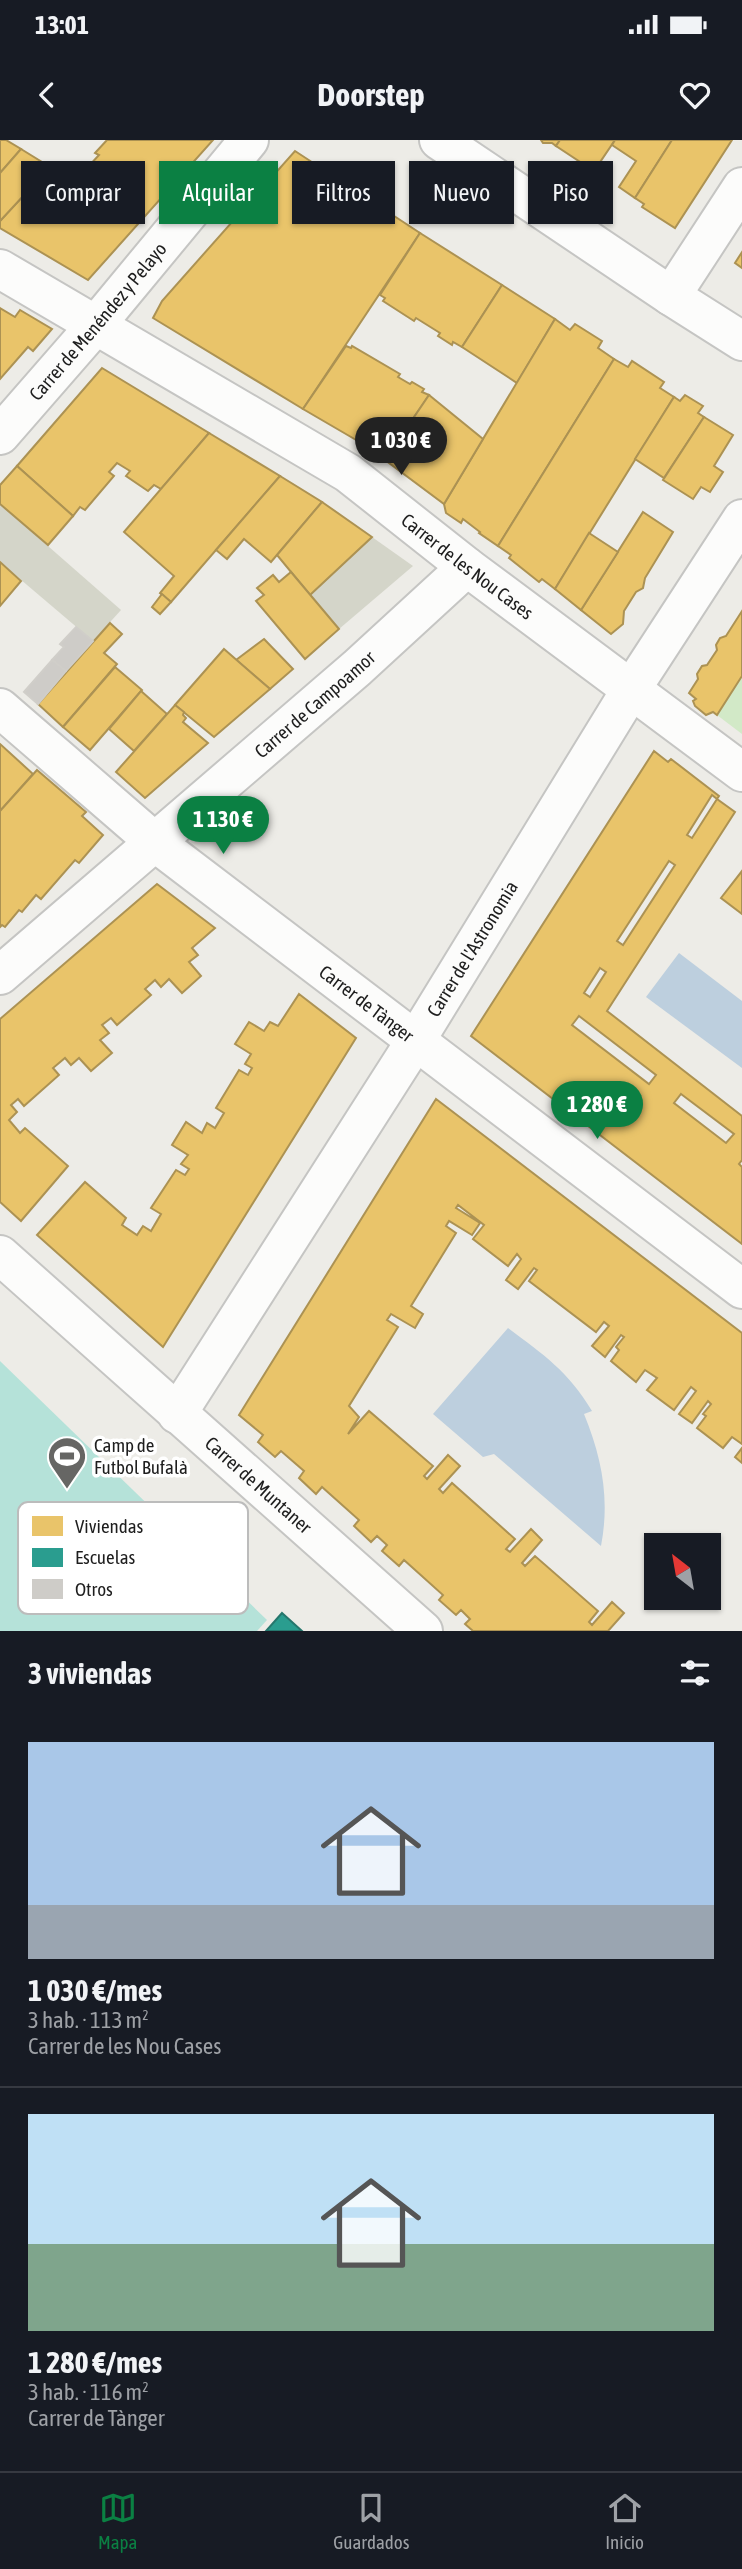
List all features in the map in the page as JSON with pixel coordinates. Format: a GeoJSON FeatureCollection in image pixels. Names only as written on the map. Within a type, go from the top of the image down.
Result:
{"type":"FeatureCollection","features":[{"type":"Feature","properties":{"kind":"street","name":"Carrer de Menéndez y Pelayo"},"geometry":{"type":"LineString","coordinates":[[0,435],[95,326],[249,140]]}},
{"type":"Feature","properties":{"kind":"street"},"geometry":{"type":"LineString","coordinates":[[439,140],[742,341]]}},
{"type":"Feature","properties":{"kind":"street"},"geometry":{"type":"LineString","coordinates":[[671,296],[742,187]]}},
{"type":"Feature","properties":{"kind":"street","name":"Carrer de les Nou Cases"},"geometry":{"type":"LineString","coordinates":[[0,269],[348,473],[467,567],[742,772]]}},
{"type":"Feature","properties":{"kind":"street","name":"Carrer de l'Astronomia"},"geometry":{"type":"LineString","coordinates":[[177,1414],[416,1040],[632,688],[742,519]]}},
{"type":"Feature","properties":{"kind":"street","name":"Carrer de Campoamor"},"geometry":{"type":"LineString","coordinates":[[0,975],[357,668],[467,567]]}},
{"type":"Feature","properties":{"kind":"street","name":"Carrer de Tànger"},"geometry":{"type":"LineString","coordinates":[[0,708],[156,843],[742,1289]]}},
{"type":"Feature","properties":{"kind":"street","name":"Carrer de Muntaner"},"geometry":{"type":"LineString","coordinates":[[0,1255],[423,1631]]}},
{"type":"Feature","properties":{"kind":"shaded area"},"geometry":{"type":"Polygon","coordinates":[[[0,504],[121,610],[93,641],[0,562],[0,504]]]}},
{"type":"Feature","properties":{"kind":"shaded area"},"geometry":{"type":"Polygon","coordinates":[[[372,537],[413,566],[339,629],[310,595],[372,537]]]}},
{"type":"Feature","properties":{"kind":"shaded area"},"geometry":{"type":"Polygon","coordinates":[[[679,953],[742,1001],[742,1068],[646,997],[679,953]]]}},
{"type":"Feature","properties":{"kind":"shaded area"},"geometry":{"type":"Polygon","coordinates":[[[508,1328],[564,1374],[592,1411],[584,1414],[596,1447],[603,1479],[605,1512],[601,1546],[494,1454],[483,1457],[433,1414],[508,1328]]]}},
{"type":"Feature","properties":{"kind":"shaded area"},"geometry":{"type":"Polygon","coordinates":[[[0,1361],[145,1502],[18,1502],[18,1614],[248,1614],[248,1602],[267,1620],[257,1631],[0,1631],[0,1361]]]}},
{"type":"Feature","properties":{"kind":"green space"},"geometry":{"type":"Polygon","coordinates":[[[742,676],[742,734],[717,715],[742,676]]]}},
{"type":"Feature","properties":{"kind":"building: Viviendas"},"geometry":{"type":"Polygon","coordinates":[[[0,140],[6,140],[21,149],[0,173],[0,140]]]}},
{"type":"Feature","properties":{"kind":"building: Viviendas"},"geometry":{"type":"Polygon","coordinates":[[[107,140],[213,140],[194,161],[159,161],[159,200],[145,216],[145,161],[94,161],[99,155],[95,153],[107,140]]]}},
{"type":"Feature","properties":{"kind":"building: Viviendas"},"geometry":{"type":"Polygon","coordinates":[[[541,140],[560,140],[556,146],[541,140]]]}},
{"type":"Feature","properties":{"kind":"building: Viviendas"},"geometry":{"type":"Polygon","coordinates":[[[560,140],[615,140],[601,161],[579,161],[556,146],[560,140]]]}},
{"type":"Feature","properties":{"kind":"building: Viviendas"},"geometry":{"type":"Polygon","coordinates":[[[615,140],[672,140],[635,198],[619,187],[636,161],[612,145],[615,140]]]}},
{"type":"Feature","properties":{"kind":"building: Viviendas"},"geometry":{"type":"Polygon","coordinates":[[[672,140],[732,140],[675,228],[642,207],[644,204],[635,198],[672,140]]]}},
{"type":"Feature","properties":{"kind":"building: Viviendas"},"geometry":{"type":"Polygon","coordinates":[[[21,149],[40,161],[21,161],[21,198],[0,221],[0,173],[21,149]]]}},
{"type":"Feature","properties":{"kind":"building: Viviendas"},"geometry":{"type":"Polygon","coordinates":[[[295,151],[310,161],[292,161],[292,224],[395,224],[395,217],[420,233],[303,409],[153,318],[162,301],[230,224],[278,224],[278,170],[295,151]]]}},
{"type":"Feature","properties":{"kind":"building: Viviendas"},"geometry":{"type":"Polygon","coordinates":[[[21,198],[21,224],[138,224],[88,280],[0,228],[0,221],[21,198]]]}},
{"type":"Feature","properties":{"kind":"building: Viviendas"},"geometry":{"type":"Polygon","coordinates":[[[420,233],[502,285],[462,347],[453,342],[452,345],[438,336],[440,333],[416,318],[414,321],[383,301],[385,298],[380,295],[420,233]]]}},
{"type":"Feature","properties":{"kind":"building: Viviendas"},"geometry":{"type":"Polygon","coordinates":[[[742,252],[742,268],[735,263],[742,252]]]}},
{"type":"Feature","properties":{"kind":"building: Viviendas"},"geometry":{"type":"Polygon","coordinates":[[[502,285],[555,319],[517,383],[462,347],[502,285]]]}},
{"type":"Feature","properties":{"kind":"building: Viviendas"},"geometry":{"type":"Polygon","coordinates":[[[0,308],[15,317],[20,310],[52,329],[33,351],[28,347],[0,379],[0,308]]]}},
{"type":"Feature","properties":{"kind":"building: Viviendas"},"geometry":{"type":"Polygon","coordinates":[[[555,319],[570,330],[575,324],[602,341],[598,348],[614,359],[498,546],[463,519],[461,523],[446,513],[444,504],[555,319]]]}},
{"type":"Feature","properties":{"kind":"building: Viviendas"},"geometry":{"type":"Polygon","coordinates":[[[346,346],[352,346],[400,374],[398,377],[410,384],[412,382],[429,395],[385,460],[303,409],[346,346]]]}},
{"type":"Feature","properties":{"kind":"building: Viviendas"},"geometry":{"type":"Polygon","coordinates":[[[614,359],[628,367],[632,361],[664,382],[660,388],[674,397],[555,589],[542,579],[539,582],[498,546],[614,359]]]}},
{"type":"Feature","properties":{"kind":"building: Viviendas"},"geometry":{"type":"Polygon","coordinates":[[[102,368],[209,433],[161,489],[154,485],[148,491],[126,476],[130,471],[117,463],[109,472],[114,476],[85,510],[80,507],[73,516],[17,466],[102,368]]]}},
{"type":"Feature","properties":{"kind":"building: Viviendas"},"geometry":{"type":"Polygon","coordinates":[[[429,395],[483,439],[444,504],[385,460],[429,395]]]}},
{"type":"Feature","properties":{"kind":"building: Viviendas"},"geometry":{"type":"Polygon","coordinates":[[[685,395],[703,406],[698,413],[704,417],[664,478],[635,459],[674,397],[680,401],[685,395]]]}},
{"type":"Feature","properties":{"kind":"building: Viviendas"},"geometry":{"type":"Polygon","coordinates":[[[704,417],[733,435],[714,466],[723,472],[710,492],[701,487],[693,499],[663,480],[704,417]]]}},
{"type":"Feature","properties":{"kind":"building: Viviendas"},"geometry":{"type":"Polygon","coordinates":[[[209,433],[280,476],[171,602],[160,593],[174,576],[124,532],[209,433]]]}},
{"type":"Feature","properties":{"kind":"building: Viviendas"},"geometry":{"type":"Polygon","coordinates":[[[17,466],[73,516],[48,545],[0,504],[0,485],[17,466]]]}},
{"type":"Feature","properties":{"kind":"building: Viviendas"},"geometry":{"type":"Polygon","coordinates":[[[280,476],[322,502],[271,562],[244,539],[227,559],[216,550],[280,476]]]}},
{"type":"Feature","properties":{"kind":"building: Viviendas"},"geometry":{"type":"Polygon","coordinates":[[[322,502],[372,537],[310,595],[277,555],[322,502]]]}},
{"type":"Feature","properties":{"kind":"building: Viviendas"},"geometry":{"type":"Polygon","coordinates":[[[643,512],[673,532],[645,578],[643,588],[636,592],[624,611],[623,624],[611,634],[581,610],[643,512]]]}},
{"type":"Feature","properties":{"kind":"building: Viviendas"},"geometry":{"type":"Polygon","coordinates":[[[589,533],[618,552],[581,610],[555,589],[589,533]]]}},
{"type":"Feature","properties":{"kind":"building: Viviendas"},"geometry":{"type":"Polygon","coordinates":[[[0,562],[21,581],[0,606],[0,562]]]}},
{"type":"Feature","properties":{"kind":"building: Viviendas"},"geometry":{"type":"Polygon","coordinates":[[[291,572],[339,629],[305,659],[256,601],[264,595],[257,588],[273,575],[279,582],[291,572]]]}},
{"type":"Feature","properties":{"kind":"building: Viviendas"},"geometry":{"type":"Polygon","coordinates":[[[162,594],[171,602],[160,614],[152,607],[162,594]]]}},
{"type":"Feature","properties":{"kind":"building: Viviendas"},"geometry":{"type":"Polygon","coordinates":[[[742,611],[742,676],[717,715],[713,712],[706,715],[695,706],[693,701],[696,699],[689,693],[702,666],[707,665],[717,650],[716,645],[720,638],[726,636],[742,611]]]}},
{"type":"Feature","properties":{"kind":"building: Viviendas"},"geometry":{"type":"Polygon","coordinates":[[[110,623],[122,634],[104,653],[117,664],[63,727],[38,704],[110,623]]]}},
{"type":"Feature","properties":{"kind":"building: Viviendas"},"geometry":{"type":"Polygon","coordinates":[[[264,639],[293,669],[270,689],[236,660],[264,639]]]}},
{"type":"Feature","properties":{"kind":"building: Viviendas"},"geometry":{"type":"Polygon","coordinates":[[[224,649],[270,689],[214,737],[175,705],[224,649]]]}},
{"type":"Feature","properties":{"kind":"building: Viviendas"},"geometry":{"type":"Polygon","coordinates":[[[115,667],[142,690],[90,750],[63,727],[115,667]]]}},
{"type":"Feature","properties":{"kind":"building: Viviendas"},"geometry":{"type":"Polygon","coordinates":[[[141,691],[167,714],[134,751],[109,729],[141,691]]]}},
{"type":"Feature","properties":{"kind":"building: Viviendas"},"geometry":{"type":"Polygon","coordinates":[[[175,705],[184,712],[186,718],[183,722],[208,743],[145,798],[116,772],[175,705]]]}},
{"type":"Feature","properties":{"kind":"building: Viviendas"},"geometry":{"type":"Polygon","coordinates":[[[0,744],[33,774],[0,811],[0,744]]]}},
{"type":"Feature","properties":{"kind":"building: Viviendas"},"geometry":{"type":"Polygon","coordinates":[[[654,751],[668,762],[671,759],[719,796],[717,799],[735,812],[607,1011],[742,1116],[742,1160],[739,1164],[742,1167],[742,1244],[471,1036],[654,751]],[[712,795],[687,835],[692,838],[717,799],[712,795]],[[669,861],[617,941],[623,945],[675,865],[669,861]],[[600,968],[584,993],[590,997],[606,972],[600,968]],[[579,1016],[572,1025],[649,1084],[656,1075],[579,1016]],[[681,1094],[674,1103],[726,1143],[734,1134],[681,1094]]]}},
{"type":"Feature","properties":{"kind":"building: Viviendas"},"geometry":{"type":"Polygon","coordinates":[[[37,770],[86,812],[82,816],[103,835],[79,863],[75,860],[41,899],[36,895],[22,912],[19,910],[5,927],[0,927],[0,811],[37,770]]]}},
{"type":"Feature","properties":{"kind":"building: Viviendas"},"geometry":{"type":"Polygon","coordinates":[[[742,871],[742,914],[721,898],[742,871]]]}},
{"type":"Feature","properties":{"kind":"building: Viviendas"},"geometry":{"type":"Polygon","coordinates":[[[157,884],[215,928],[192,948],[198,955],[189,962],[201,976],[182,993],[169,979],[161,987],[155,980],[145,989],[151,995],[117,1025],[111,1018],[102,1025],[109,1033],[100,1040],[112,1053],[91,1071],[79,1058],[71,1065],[65,1058],[53,1068],[59,1075],[24,1106],[18,1099],[11,1105],[17,1112],[9,1120],[20,1133],[25,1128],[68,1166],[21,1221],[0,1202],[0,1019],[157,884]]]}},
{"type":"Feature","properties":{"kind":"building: Viviendas"},"geometry":{"type":"Polygon","coordinates":[[[299,994],[356,1038],[163,1347],[37,1235],[85,1182],[126,1218],[122,1225],[137,1235],[143,1226],[151,1231],[161,1214],[151,1208],[176,1170],[185,1175],[189,1169],[181,1164],[188,1155],[172,1145],[186,1122],[202,1133],[207,1123],[215,1128],[224,1113],[216,1108],[239,1070],[248,1075],[252,1068],[245,1064],[251,1054],[235,1044],[249,1022],[264,1031],[270,1022],[278,1026],[299,994]]]}},
{"type":"Feature","properties":{"kind":"building: Viviendas"},"geometry":{"type":"Polygon","coordinates":[[[436,1099],[742,1333],[742,1444],[732,1437],[723,1448],[697,1428],[711,1404],[708,1401],[692,1423],[679,1414],[696,1391],[691,1387],[674,1410],[647,1390],[657,1378],[645,1370],[636,1382],[611,1361],[619,1350],[616,1347],[624,1337],[621,1335],[605,1357],[592,1346],[609,1326],[604,1322],[596,1332],[529,1281],[537,1270],[534,1268],[518,1289],[506,1280],[521,1259],[517,1254],[508,1266],[473,1239],[484,1225],[458,1205],[456,1208],[480,1223],[472,1235],[449,1221],[446,1226],[456,1233],[411,1306],[423,1314],[415,1328],[391,1314],[387,1320],[398,1327],[349,1406],[359,1417],[348,1434],[369,1411],[433,1466],[424,1476],[427,1479],[448,1455],[460,1466],[439,1489],[443,1493],[452,1483],[515,1539],[506,1549],[510,1552],[531,1529],[542,1540],[522,1563],[525,1566],[535,1556],[598,1611],[589,1622],[592,1625],[612,1602],[624,1613],[608,1631],[473,1631],[465,1624],[470,1619],[461,1610],[456,1615],[439,1600],[443,1595],[404,1560],[399,1566],[382,1551],[387,1545],[377,1536],[371,1542],[354,1526],[359,1520],[322,1487],[316,1494],[299,1478],[304,1471],[281,1451],[275,1457],[258,1442],[263,1435],[239,1415],[436,1099]]]}},
{"type":"Feature","properties":{"kind":"building: Viviendas"},"geometry":{"type":"Polygon","coordinates":[[[742,1448],[742,1463],[735,1457],[742,1448]]]}},
{"type":"Feature","properties":{"kind":"building: Escuelas"},"geometry":{"type":"Polygon","coordinates":[[[282,1613],[302,1631],[266,1631],[282,1613]]]}},
{"type":"Feature","properties":{"kind":"building: Otros"},"geometry":{"type":"Polygon","coordinates":[[[76,627],[93,641],[66,671],[52,660],[64,647],[60,644],[76,627]]]}},
{"type":"Feature","properties":{"kind":"building: Otros"},"geometry":{"type":"Polygon","coordinates":[[[52,660],[66,671],[38,704],[24,692],[52,660]]]}},
{"type":"Feature","properties":{"kind":"place","name":"Camp de Futbol Bufalà"},"geometry":{"type":"Point","coordinates":[67,1490]}}]}
